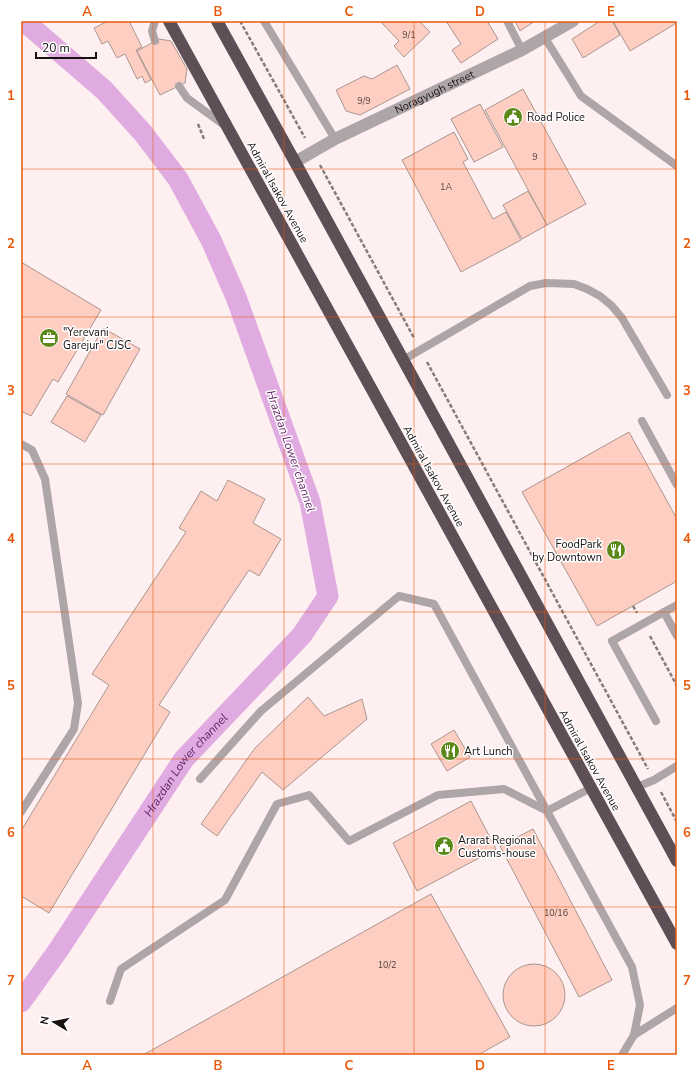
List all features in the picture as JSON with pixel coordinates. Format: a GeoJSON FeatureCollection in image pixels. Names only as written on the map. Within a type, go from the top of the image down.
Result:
{"type":"FeatureCollection","features":[{"type":"Feature","properties":{"kind":"highway","name":"Admiral Isakov Avenue"},"geometry":{"type":"LineString","coordinates":[[169,21],[677,944]]}},
{"type":"Feature","properties":{"kind":"highway"},"geometry":{"type":"LineString","coordinates":[[217,21],[677,861]]}},
{"type":"Feature","properties":{"kind":"street","name":"Noragyugh street"},"geometry":{"type":"LineString","coordinates":[[295,162],[335,140],[522,50],[573,21]]}},
{"type":"Feature","properties":{"kind":"lane"},"geometry":{"type":"LineString","coordinates":[[155,21],[152,31],[156,41]]}},
{"type":"Feature","properties":{"kind":"lane"},"geometry":{"type":"LineString","coordinates":[[264,21],[335,140]]}},
{"type":"Feature","properties":{"kind":"lane"},"geometry":{"type":"LineString","coordinates":[[507,21],[522,50]]}},
{"type":"Feature","properties":{"kind":"lane"},"geometry":{"type":"LineString","coordinates":[[545,38],[581,96],[677,166]]}},
{"type":"Feature","properties":{"kind":"lane"},"geometry":{"type":"LineString","coordinates":[[179,86],[187,98],[228,128]]}},
{"type":"Feature","properties":{"kind":"lane"},"geometry":{"type":"LineString","coordinates":[[403,360],[530,286],[546,283],[574,284],[600,296],[612,306],[622,318],[667,395]]}},
{"type":"Feature","properties":{"kind":"lane"},"geometry":{"type":"LineString","coordinates":[[642,421],[677,485]]}},
{"type":"Feature","properties":{"kind":"lane"},"geometry":{"type":"LineString","coordinates":[[21,444],[32,450],[45,479],[78,703],[74,729],[21,812]]}},
{"type":"Feature","properties":{"kind":"lane"},"geometry":{"type":"LineString","coordinates":[[200,779],[261,711],[399,596],[434,604],[632,967],[640,1005],[634,1035],[622,1055]]}},
{"type":"Feature","properties":{"kind":"lane"},"geometry":{"type":"LineString","coordinates":[[656,721],[612,641],[677,605]]}},
{"type":"Feature","properties":{"kind":"lane"},"geometry":{"type":"LineString","coordinates":[[664,612],[677,636]]}},
{"type":"Feature","properties":{"kind":"lane"},"geometry":{"type":"LineString","coordinates":[[637,787],[654,780],[677,766]]}},
{"type":"Feature","properties":{"kind":"lane"},"geometry":{"type":"LineString","coordinates":[[548,811],[591,788]]}},
{"type":"Feature","properties":{"kind":"lane"},"geometry":{"type":"LineString","coordinates":[[110,1001],[121,969],[225,900],[277,804],[309,795],[349,841],[438,795],[504,789],[548,811]]}},
{"type":"Feature","properties":{"kind":"lane"},"geometry":{"type":"LineString","coordinates":[[634,1035],[677,1008]]}},
{"type":"Feature","properties":{"kind":"path"},"geometry":{"type":"LineString","coordinates":[[240,21],[314,152],[677,822]]}},
{"type":"Feature","properties":{"kind":"path"},"geometry":{"type":"LineString","coordinates":[[633,606],[677,686]]}},
{"type":"Feature","properties":{"kind":"building"},"geometry":{"type":"Polygon","coordinates":[[[108,21],[129,21],[142,47],[136,50],[151,80],[145,83],[142,76],[137,79],[125,54],[117,58],[108,41],[102,44],[94,28],[108,21]]]}},
{"type":"Feature","properties":{"kind":"building"},"geometry":{"type":"Polygon","coordinates":[[[380,21],[419,21],[430,32],[404,57],[394,46],[399,41],[380,21]]]}},
{"type":"Feature","properties":{"kind":"building"},"geometry":{"type":"Polygon","coordinates":[[[446,21],[487,21],[498,39],[461,63],[452,50],[461,44],[446,21]]]}},
{"type":"Feature","properties":{"kind":"building"},"geometry":{"type":"Polygon","coordinates":[[[515,21],[535,21],[520,31],[515,21]]]}},
{"type":"Feature","properties":{"kind":"building"},"geometry":{"type":"Polygon","coordinates":[[[600,21],[612,21],[620,35],[583,58],[572,39],[600,21]]]}},
{"type":"Feature","properties":{"kind":"building"},"geometry":{"type":"Polygon","coordinates":[[[613,21],[673,21],[675,24],[630,51],[613,21]]]}},
{"type":"Feature","properties":{"kind":"building"},"geometry":{"type":"Polygon","coordinates":[[[159,39],[171,41],[187,69],[185,83],[160,95],[137,51],[159,39]]]}},
{"type":"Feature","properties":{"kind":"building"},"geometry":{"type":"Polygon","coordinates":[[[397,65],[410,89],[360,115],[346,111],[336,90],[364,76],[372,79],[397,65]]]}},
{"type":"Feature","properties":{"kind":"building"},"geometry":{"type":"Polygon","coordinates":[[[523,89],[586,204],[547,225],[485,110],[523,89]]]}},
{"type":"Feature","properties":{"kind":"building"},"geometry":{"type":"Polygon","coordinates":[[[480,104],[503,147],[474,162],[451,119],[480,104]]]}},
{"type":"Feature","properties":{"kind":"building"},"geometry":{"type":"Polygon","coordinates":[[[454,132],[468,159],[463,162],[493,219],[506,212],[521,240],[461,272],[402,160],[454,132]]]}},
{"type":"Feature","properties":{"kind":"building"},"geometry":{"type":"Polygon","coordinates":[[[528,191],[547,225],[522,239],[503,205],[528,191]]]}},
{"type":"Feature","properties":{"kind":"building"},"geometry":{"type":"Polygon","coordinates":[[[21,262],[101,310],[58,382],[53,379],[31,416],[21,411],[21,262]]]}},
{"type":"Feature","properties":{"kind":"building"},"geometry":{"type":"Polygon","coordinates":[[[103,328],[140,349],[103,415],[66,394],[103,328]]]}},
{"type":"Feature","properties":{"kind":"building"},"geometry":{"type":"Polygon","coordinates":[[[67,396],[101,415],[85,442],[51,422],[67,396]]]}},
{"type":"Feature","properties":{"kind":"building","name":"FoodPark by Downtown"},"geometry":{"type":"Polygon","coordinates":[[[629,432],[677,519],[677,581],[597,626],[522,492],[629,432]]]}},
{"type":"Feature","properties":{"kind":"building"},"geometry":{"type":"Polygon","coordinates":[[[228,480],[265,499],[253,523],[281,539],[259,576],[249,570],[159,705],[170,712],[49,913],[21,896],[21,831],[109,685],[92,674],[186,532],[179,528],[201,491],[217,501],[228,480]]]}},
{"type":"Feature","properties":{"kind":"building"},"geometry":{"type":"Polygon","coordinates":[[[308,697],[324,716],[362,699],[367,719],[283,790],[262,772],[217,836],[201,824],[255,748],[308,697]]]}},
{"type":"Feature","properties":{"kind":"building","name":"Art Lunch"},"geometry":{"type":"Polygon","coordinates":[[[454,730],[470,757],[447,771],[431,744],[454,730]]]}},
{"type":"Feature","properties":{"kind":"building","name":"Ararat Regional Customs-house"},"geometry":{"type":"Polygon","coordinates":[[[471,801],[496,849],[417,891],[393,843],[471,801]]]}},
{"type":"Feature","properties":{"kind":"building"},"geometry":{"type":"Polygon","coordinates":[[[533,829],[612,980],[579,997],[500,846],[533,829]]]}},
{"type":"Feature","properties":{"kind":"building"},"geometry":{"type":"Polygon","coordinates":[[[431,894],[510,1037],[478,1055],[143,1055],[431,894]]]}},
{"type":"Feature","properties":{"kind":"building"},"geometry":{"type":"Polygon","coordinates":[[[534,964],[546,966],[556,973],[563,983],[565,995],[563,1007],[556,1017],[546,1024],[534,1026],[522,1024],[512,1017],[505,1007],[503,995],[505,983],[512,973],[522,966],[534,964]]]}},
{"type":"Feature","properties":{"kind":"waterway","name":"Hrazdan Lower channel"},"geometry":{"type":"LineString","coordinates":[[21,1002],[59,949],[184,759],[302,635],[328,596],[310,502],[236,297],[211,240],[178,179],[143,133],[104,90],[24,21]]}},
{"type":"Feature","properties":{"kind":"place","name":"Road Police"},"geometry":{"type":"Point","coordinates":[513,117]}},
{"type":"Feature","properties":{"kind":"place","name":"\"Yerevani Garejur\" CJSC"},"geometry":{"type":"Point","coordinates":[49,338]}},
{"type":"Feature","properties":{"kind":"place","name":"FoodPark by Downtown"},"geometry":{"type":"Point","coordinates":[616,550]}},
{"type":"Feature","properties":{"kind":"place","name":"Art Lunch"},"geometry":{"type":"Point","coordinates":[450,751]}},
{"type":"Feature","properties":{"kind":"place","name":"Ararat Regional Customs-house"},"geometry":{"type":"Point","coordinates":[444,846]}}]}
